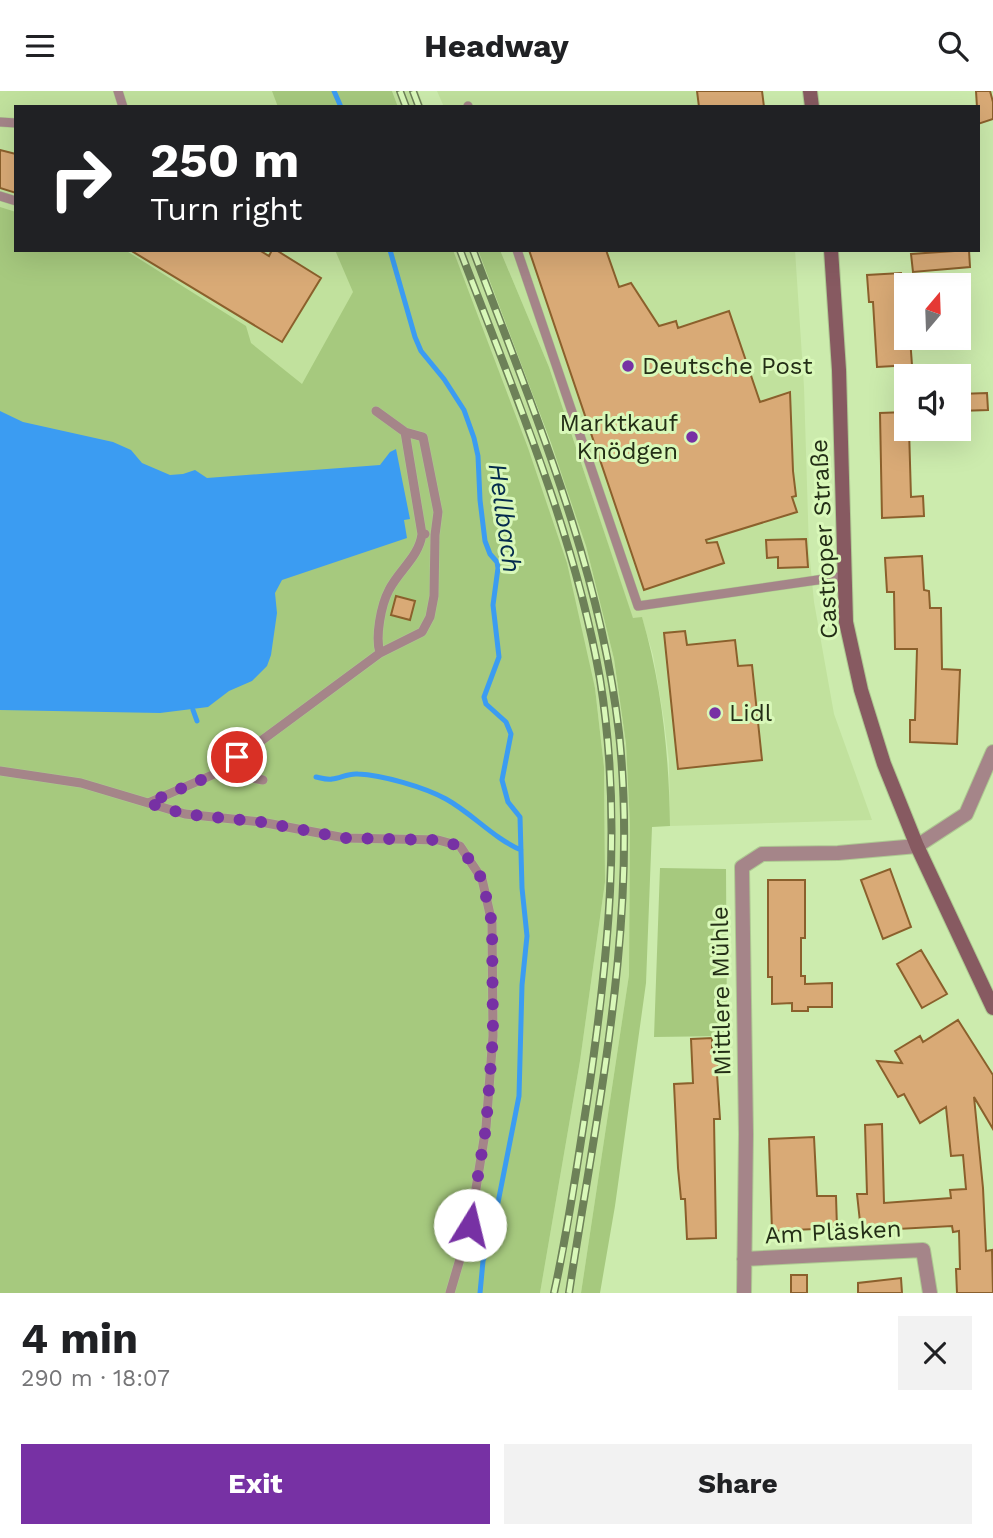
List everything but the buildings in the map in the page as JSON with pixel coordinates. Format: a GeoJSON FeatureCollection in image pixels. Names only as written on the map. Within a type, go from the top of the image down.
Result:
{"type":"FeatureCollection","features":[{"type":"Feature","properties":{"kind":"main road","name":"Castroper Straße"},"geometry":{"type":"LineString","coordinates":[[831,252],[839,370],[846,622],[861,689],[884,764],[917,846],[993,1008]]}},
{"type":"Feature","properties":{"kind":"street"},"geometry":{"type":"LineString","coordinates":[[917,846],[965,814],[993,752]]}},
{"type":"Feature","properties":{"kind":"street","name":"Mittlere Mühle"},"geometry":{"type":"LineString","coordinates":[[744,1293],[746,1134],[742,867],[762,855],[838,853],[917,846]]}},
{"type":"Feature","properties":{"kind":"street","name":"Am Pläsken"},"geometry":{"type":"LineString","coordinates":[[744,1259],[923,1250],[930,1293]]}},
{"type":"Feature","properties":{"kind":"lane"},"geometry":{"type":"LineString","coordinates":[[518,252],[638,606],[845,576]]}},
{"type":"Feature","properties":{"kind":"lane"},"geometry":{"type":"LineString","coordinates":[[148,803],[219,772],[380,653],[422,632],[430,617],[434,596],[438,512],[423,437],[405,432],[376,411]]}},
{"type":"Feature","properties":{"kind":"lane"},"geometry":{"type":"LineString","coordinates":[[380,653],[376,641],[388,591],[421,543],[422,534],[405,432]]}},
{"type":"Feature","properties":{"kind":"lane"},"geometry":{"type":"LineString","coordinates":[[422,534],[435,535]]}},
{"type":"Feature","properties":{"kind":"lane"},"geometry":{"type":"LineString","coordinates":[[0,771],[81,783],[185,814],[261,822],[345,838],[438,840],[460,846],[482,879],[492,923],[493,1036],[486,1127],[470,1225],[450,1293]]}},
{"type":"Feature","properties":{"kind":"lane"},"geometry":{"type":"LineString","coordinates":[[219,772],[262,780]]}},
{"type":"Feature","properties":{"kind":"shaded area"},"geometry":{"type":"Polygon","coordinates":[[[0,91],[281,91],[285,105],[14,105],[14,229],[0,226],[0,91]]]}},
{"type":"Feature","properties":{"kind":"shaded area"},"geometry":{"type":"Polygon","coordinates":[[[272,91],[392,91],[397,105],[277,105],[272,91]]]}},
{"type":"Feature","properties":{"kind":"shaded area"},"geometry":{"type":"Polygon","coordinates":[[[392,91],[418,91],[423,105],[397,105],[392,91]]]}},
{"type":"Feature","properties":{"kind":"shaded area"},"geometry":{"type":"Polygon","coordinates":[[[437,91],[697,91],[698,105],[443,105],[437,91]]]}},
{"type":"Feature","properties":{"kind":"shaded area"},"geometry":{"type":"Polygon","coordinates":[[[0,207],[14,211],[14,252],[128,252],[246,326],[251,343],[302,384],[353,292],[336,252],[454,252],[528,448],[567,563],[595,688],[604,767],[605,882],[580,1061],[540,1293],[0,1293],[0,207]]]}},
{"type":"Feature","properties":{"kind":"shaded area"},"geometry":{"type":"Polygon","coordinates":[[[121,252],[340,252],[358,301],[303,387],[121,252]]]}},
{"type":"Feature","properties":{"kind":"shaded area"},"geometry":{"type":"Polygon","coordinates":[[[454,252],[479,252],[569,493],[586,546],[614,659],[626,744],[630,825],[629,975],[581,1293],[540,1293],[580,1061],[605,882],[604,767],[595,688],[454,252]]]}},
{"type":"Feature","properties":{"kind":"shaded area"},"geometry":{"type":"Polygon","coordinates":[[[479,252],[501,252],[549,367],[633,618],[642,617],[655,669],[663,720],[670,826],[652,827],[646,983],[600,1293],[581,1293],[629,975],[630,825],[626,744],[614,659],[586,546],[551,443],[479,252]]]}},
{"type":"Feature","properties":{"kind":"shaded area"},"geometry":{"type":"Polygon","coordinates":[[[501,252],[795,252],[804,387],[809,550],[814,602],[834,714],[872,820],[670,826],[669,761],[653,655],[642,618],[633,619],[549,367],[501,252]]]}},
{"type":"Feature","properties":{"kind":"shaded area"},"geometry":{"type":"Polygon","coordinates":[[[660,868],[726,869],[727,1036],[654,1037],[660,868]]]}},
{"type":"Feature","properties":{"kind":"water"},"geometry":{"type":"Polygon","coordinates":[[[0,411],[23,422],[113,442],[131,450],[142,463],[170,475],[195,470],[207,478],[380,465],[390,452],[396,449],[410,519],[404,520],[407,538],[282,580],[275,593],[277,613],[267,666],[252,681],[229,691],[208,707],[160,713],[0,710],[0,411]]]}},
{"type":"Feature","properties":{"kind":"waterway","name":"Hellbach"},"geometry":{"type":"LineString","coordinates":[[334,91],[340,105]]}},
{"type":"Feature","properties":{"kind":"waterway","name":"Hellbach"},"geometry":{"type":"LineString","coordinates":[[391,252],[421,351],[464,410],[474,438],[485,541],[498,568],[493,605],[499,657],[484,697],[486,704],[506,722],[511,734],[502,780],[508,802],[520,817],[522,888],[527,936],[522,985],[519,1096],[492,1233],[483,1261],[480,1293]]}},
{"type":"Feature","properties":{"kind":"waterway"},"geometry":{"type":"LineString","coordinates":[[193,710],[197,721]]}},
{"type":"Feature","properties":{"kind":"waterway"},"geometry":{"type":"LineString","coordinates":[[316,777],[330,779],[351,774],[368,775],[415,786],[456,805],[501,839],[521,850]]}},
{"type":"Feature","properties":{"kind":"railway"},"geometry":{"type":"LineString","coordinates":[[400,91],[405,105]]}},
{"type":"Feature","properties":{"kind":"railway"},"geometry":{"type":"LineString","coordinates":[[413,91],[418,105]]}},
{"type":"Feature","properties":{"kind":"railway"},"geometry":{"type":"LineString","coordinates":[[461,252],[521,408],[575,569],[600,679],[607,732],[612,838],[601,997],[568,1222],[554,1293]]}},
{"type":"Feature","properties":{"kind":"railway"},"geometry":{"type":"LineString","coordinates":[[474,252],[540,428],[580,548],[610,670],[619,733],[624,803],[624,874],[619,944],[602,1084],[569,1293]]}},
{"type":"Feature","properties":{"kind":"place","name":"Deutsche Post"},"geometry":{"type":"Point","coordinates":[628,366]}},
{"type":"Feature","properties":{"kind":"place","name":"Marktkauf Knödgen"},"geometry":{"type":"Point","coordinates":[692,437]}},
{"type":"Feature","properties":{"kind":"place","name":"Lidl"},"geometry":{"type":"Point","coordinates":[715,713]}},
{"type":"Feature","properties":{"kind":"route"},"geometry":{"type":"LineString","coordinates":[[237,757],[219,772],[148,803],[185,814],[261,822],[345,838],[438,840],[460,846],[482,879],[492,923],[493,1036],[486,1127],[470,1225]]}}]}
